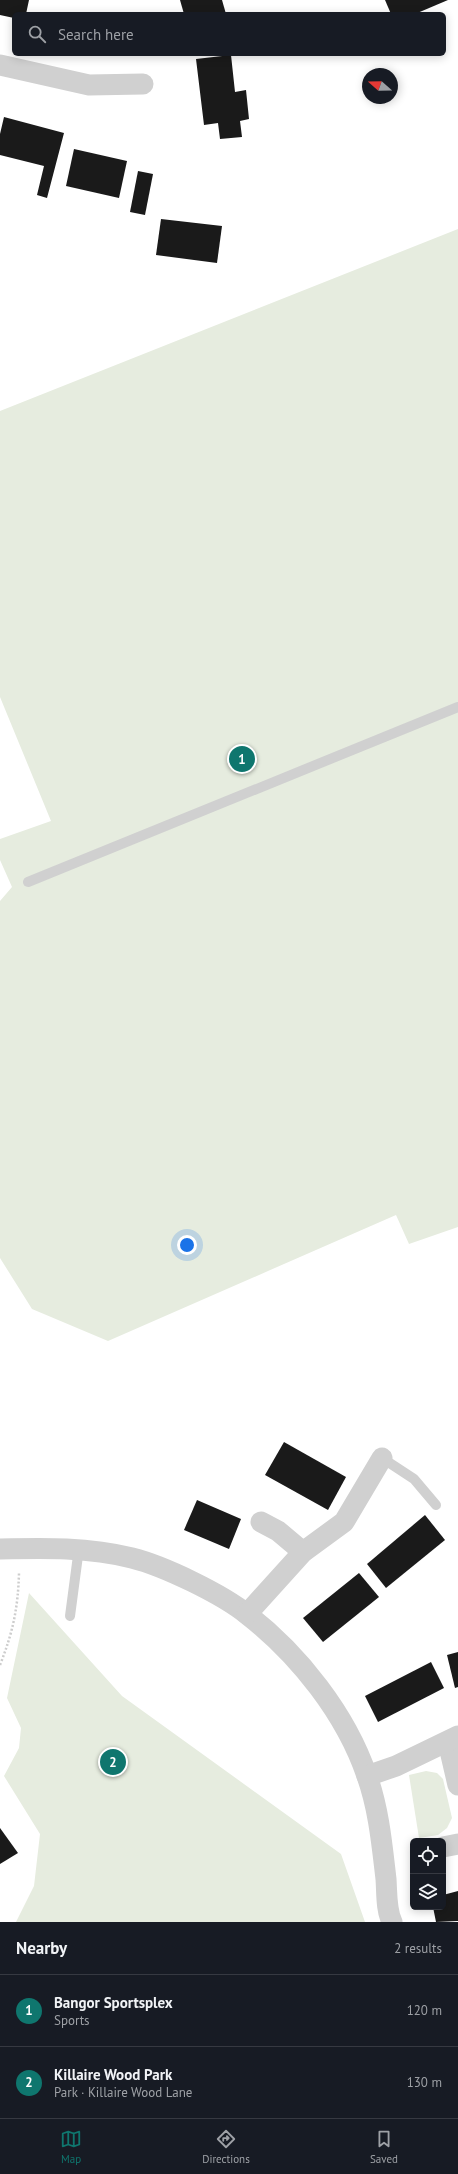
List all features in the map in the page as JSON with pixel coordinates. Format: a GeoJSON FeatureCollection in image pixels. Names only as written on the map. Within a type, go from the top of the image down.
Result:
{"type":"FeatureCollection","features":[{"type":"Feature","properties":{"kind":"street"},"geometry":{"type":"LineString","coordinates":[[0,65],[89,85],[143,84]]}},
{"type":"Feature","properties":{"kind":"street"},"geometry":{"type":"LineString","coordinates":[[247,1614],[303,1552],[344,1522],[382,1458]]}},
{"type":"Feature","properties":{"kind":"street"},"geometry":{"type":"LineString","coordinates":[[261,1522],[278,1531],[303,1552]]}},
{"type":"Feature","properties":{"kind":"street"},"geometry":{"type":"LineString","coordinates":[[10,1549],[79,1548],[133,1558],[183,1578],[247,1614],[291,1655],[320,1690],[350,1735],[367,1776],[378,1818],[392,1922]]}},
{"type":"Feature","properties":{"kind":"street"},"geometry":{"type":"LineString","coordinates":[[367,1776],[396,1766],[453,1739],[458,1785]]}},
{"type":"Feature","properties":{"kind":"street"},"geometry":{"type":"LineString","coordinates":[[446,1846],[458,1844]]}},
{"type":"Feature","properties":{"kind":"lane"},"geometry":{"type":"LineString","coordinates":[[28,882],[458,708]]}},
{"type":"Feature","properties":{"kind":"lane"},"geometry":{"type":"LineString","coordinates":[[382,1458],[414,1479],[436,1505]]}},
{"type":"Feature","properties":{"kind":"lane"},"geometry":{"type":"LineString","coordinates":[[70,1616],[79,1548]]}},
{"type":"Feature","properties":{"kind":"path"},"geometry":{"type":"LineString","coordinates":[[0,1665],[12,1634],[18,1599],[10,1549]]}},
{"type":"Feature","properties":{"kind":"shaded area"},"geometry":{"type":"Polygon","coordinates":[[[458,229],[458,1227],[409,1244],[396,1215],[108,1341],[32,1309],[0,1258],[0,901],[12,887],[0,860],[0,839],[51,821],[0,697],[0,411],[458,229]]]}},
{"type":"Feature","properties":{"kind":"shaded area"},"geometry":{"type":"Polygon","coordinates":[[[29,1593],[122,1696],[341,1854],[365,1922],[16,1922],[34,1886],[40,1834],[4,1776],[19,1748],[21,1728],[7,1698],[29,1593]]]}},
{"type":"Feature","properties":{"kind":"shaded area"},"geometry":{"type":"Polygon","coordinates":[[[426,1771],[437,1773],[443,1779],[452,1818],[447,1828],[438,1835],[419,1838],[409,1775],[426,1771]]]}},
{"type":"Feature","properties":{"kind":"building"},"geometry":{"type":"Polygon","coordinates":[[[0,0],[29,0],[26,12],[12,12],[12,18],[0,15],[0,0]]]}},
{"type":"Feature","properties":{"kind":"building"},"geometry":{"type":"Polygon","coordinates":[[[180,0],[222,0],[225,12],[183,12],[180,0]]]}},
{"type":"Feature","properties":{"kind":"building"},"geometry":{"type":"Polygon","coordinates":[[[385,0],[448,0],[420,12],[390,12],[385,0]]]}},
{"type":"Feature","properties":{"kind":"building"},"geometry":{"type":"Polygon","coordinates":[[[231,56],[235,92],[246,90],[249,119],[240,121],[242,137],[220,139],[218,123],[204,125],[196,59],[231,56]]]}},
{"type":"Feature","properties":{"kind":"building"},"geometry":{"type":"Polygon","coordinates":[[[4,117],[64,133],[47,198],[37,195],[44,166],[0,155],[0,134],[4,117]]]}},
{"type":"Feature","properties":{"kind":"building"},"geometry":{"type":"Polygon","coordinates":[[[74,149],[127,161],[119,198],[66,186],[74,149]]]}},
{"type":"Feature","properties":{"kind":"building"},"geometry":{"type":"Polygon","coordinates":[[[138,171],[153,174],[145,215],[130,212],[138,171]]]}},
{"type":"Feature","properties":{"kind":"building"},"geometry":{"type":"Polygon","coordinates":[[[161,219],[222,226],[217,263],[156,255],[161,219]]]}},
{"type":"Feature","properties":{"kind":"building"},"geometry":{"type":"Polygon","coordinates":[[[284,1442],[346,1477],[328,1510],[265,1475],[284,1442]]]}},
{"type":"Feature","properties":{"kind":"building"},"geometry":{"type":"Polygon","coordinates":[[[197,1500],[241,1519],[229,1549],[184,1530],[197,1500]]]}},
{"type":"Feature","properties":{"kind":"building"},"geometry":{"type":"Polygon","coordinates":[[[425,1515],[445,1540],[386,1588],[367,1564],[425,1515]]]}},
{"type":"Feature","properties":{"kind":"building"},"geometry":{"type":"Polygon","coordinates":[[[359,1573],[379,1597],[323,1642],[303,1618],[359,1573]]]}},
{"type":"Feature","properties":{"kind":"building"},"geometry":{"type":"Polygon","coordinates":[[[458,1652],[458,1687],[455,1688],[447,1655],[458,1652]]]}},
{"type":"Feature","properties":{"kind":"building"},"geometry":{"type":"Polygon","coordinates":[[[431,1662],[444,1688],[378,1722],[365,1696],[431,1662]]]}},
{"type":"Feature","properties":{"kind":"building"},"geometry":{"type":"Polygon","coordinates":[[[0,1828],[18,1853],[0,1864],[0,1828]]]}},
{"type":"Feature","properties":{"kind":"building"},"geometry":{"type":"Polygon","coordinates":[[[458,1891],[458,1921],[436,1922],[434,1910],[446,1910],[446,1894],[458,1891]]]}},
{"type":"Feature","properties":{"kind":"place","name":"Bangor Sportsplex"},"geometry":{"type":"Point","coordinates":[242,759]}},
{"type":"Feature","properties":{"kind":"place","name":"Killaire Wood Park"},"geometry":{"type":"Point","coordinates":[113,1762]}}]}
